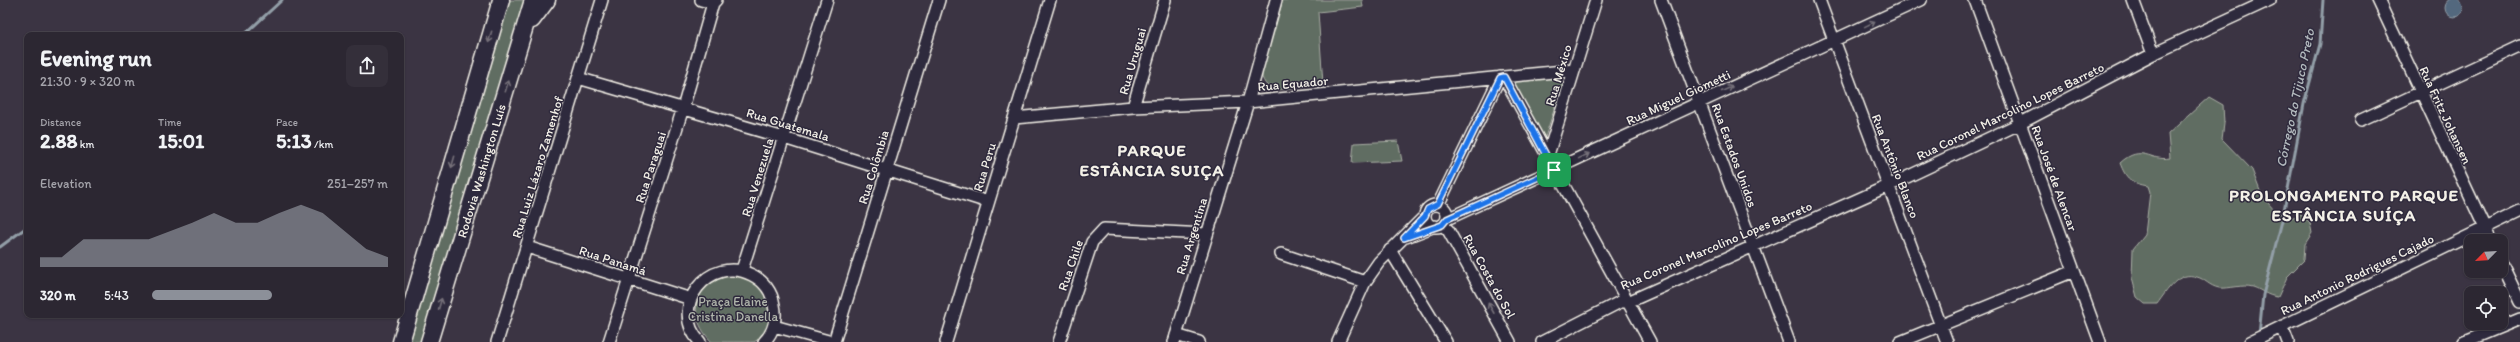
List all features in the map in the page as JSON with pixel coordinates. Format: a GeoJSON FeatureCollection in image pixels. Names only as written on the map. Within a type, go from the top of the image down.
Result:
{"type":"FeatureCollection","features":[{"type":"Feature","properties":{"kind":"highway"},"geometry":{"type":"LineString","coordinates":[[401,342],[501,0]]}},
{"type":"Feature","properties":{"kind":"highway","name":"Rodovia Washington Luís"},"geometry":{"type":"LineString","coordinates":[[429,342],[533,0]]}},
{"type":"Feature","properties":{"kind":"highway"},"geometry":{"type":"LineString","coordinates":[[514,64],[535,15],[547,0]]}},
{"type":"Feature","properties":{"kind":"street","name":"Rua Luiz Lázaro Zamenhof"},"geometry":{"type":"LineString","coordinates":[[497,342],[602,0]]}},
{"type":"Feature","properties":{"kind":"street"},"geometry":{"type":"LineString","coordinates":[[701,0],[714,2]]}},
{"type":"Feature","properties":{"kind":"street","name":"Rua Venezuela"},"geometry":{"type":"LineString","coordinates":[[742,270],[827,0]]}},
{"type":"Feature","properties":{"kind":"street","name":"Rua Colômbia"},"geometry":{"type":"LineString","coordinates":[[833,342],[939,0]]}},
{"type":"Feature","properties":{"kind":"street","name":"Rua Peru"},"geometry":{"type":"LineString","coordinates":[[946,342],[1050,0]]}},
{"type":"Feature","properties":{"kind":"street","name":"Rua Uruguai"},"geometry":{"type":"LineString","coordinates":[[1133,107],[1165,0]]}},
{"type":"Feature","properties":{"kind":"street","name":"Rua Argentina"},"geometry":{"type":"LineString","coordinates":[[1175,338],[1248,102],[1276,0]]}},
{"type":"Feature","properties":{"kind":"street","name":"Rua México"},"geometry":{"type":"LineString","coordinates":[[1547,158],[1596,0]]}},
{"type":"Feature","properties":{"kind":"street","name":"Rua Estados Unidos"},"geometry":{"type":"LineString","coordinates":[[1661,0],[1789,342]]}},
{"type":"Feature","properties":{"kind":"street","name":"Rua Antônio Blanco"},"geometry":{"type":"LineString","coordinates":[[1819,0],[1947,342]]}},
{"type":"Feature","properties":{"kind":"street","name":"Rua Miguel Giometti"},"geometry":{"type":"LineString","coordinates":[[1404,238],[1441,223],[1700,101],[1835,41],[1921,0]]}},
{"type":"Feature","properties":{"kind":"street","name":"Rua José de Alencar"},"geometry":{"type":"LineString","coordinates":[[1975,0],[2019,124],[2100,342]]}},
{"type":"Feature","properties":{"kind":"street"},"geometry":{"type":"LineString","coordinates":[[2132,0],[2153,54]]}},
{"type":"Feature","properties":{"kind":"street","name":"Rua Coronel Marcolino Lopes Barreto"},"geometry":{"type":"LineString","coordinates":[[1542,342],[1620,302],[1628,302],[1752,245],[1888,186],[2019,124],[2153,54],[2270,0]]}},
{"type":"Feature","properties":{"kind":"street","name":"Rua Fritz Johansen"},"geometry":{"type":"LineString","coordinates":[[2378,0],[2420,93],[2487,234]]}},
{"type":"Feature","properties":{"kind":"street","name":"Rua Paraguai"},"geometry":{"type":"LineString","coordinates":[[610,342],[628,280],[683,108],[714,2]]}},
{"type":"Feature","properties":{"kind":"street"},"geometry":{"type":"LineString","coordinates":[[2361,120],[2520,46]]}},
{"type":"Feature","properties":{"kind":"street","name":"Rua Equador"},"geometry":{"type":"LineString","coordinates":[[1014,118],[1133,107],[1248,102],[1574,70]]}},
{"type":"Feature","properties":{"kind":"street"},"geometry":{"type":"LineString","coordinates":[[1502,77],[1650,342]]}},
{"type":"Feature","properties":{"kind":"street"},"geometry":{"type":"LineString","coordinates":[[1438,204],[1446,211],[1441,223],[1428,223],[1425,216],[1430,206],[1438,204],[1502,77]]}},
{"type":"Feature","properties":{"kind":"street","name":"Rua Guatemala"},"geometry":{"type":"LineString","coordinates":[[578,78],[784,138],[988,202]]}},
{"type":"Feature","properties":{"kind":"street","name":"Rua Antonio Rodrigues Cajado"},"geometry":{"type":"LineString","coordinates":[[2250,342],[2520,211]]}},
{"type":"Feature","properties":{"kind":"street","name":"Rua Miguel Giometti"},"geometry":{"type":"LineString","coordinates":[[1338,342],[1365,282],[1379,262],[1425,216]]}},
{"type":"Feature","properties":{"kind":"street","name":"Rua Costa do Sol"},"geometry":{"type":"LineString","coordinates":[[1441,223],[1448,230],[1510,342]]}},
{"type":"Feature","properties":{"kind":"street","name":"Rua Chile"},"geometry":{"type":"LineString","coordinates":[[1059,342],[1092,242],[1099,233],[1104,230],[1206,234]]}},
{"type":"Feature","properties":{"kind":"street","name":"Rua Panamá"},"geometry":{"type":"LineString","coordinates":[[527,247],[690,299]]}},
{"type":"Feature","properties":{"kind":"street"},"geometry":{"type":"LineString","coordinates":[[1390,250],[1446,342]]}},
{"type":"Feature","properties":{"kind":"street"},"geometry":{"type":"LineString","coordinates":[[1281,254],[1365,282]]}},
{"type":"Feature","properties":{"kind":"street"},"geometry":{"type":"LineString","coordinates":[[700,342],[690,326],[688,313],[690,299],[697,287],[706,277],[719,271],[742,270],[758,278],[767,288],[774,300],[776,313],[774,326],[764,342]]}},
{"type":"Feature","properties":{"kind":"street"},"geometry":{"type":"LineString","coordinates":[[1900,342],[2074,271]]}},
{"type":"Feature","properties":{"kind":"street"},"geometry":{"type":"LineString","coordinates":[[2508,277],[2520,302]]}},
{"type":"Feature","properties":{"kind":"street"},"geometry":{"type":"LineString","coordinates":[[2464,342],[2520,319]]}},
{"type":"Feature","properties":{"kind":"street"},"geometry":{"type":"LineString","coordinates":[[774,326],[833,342]]}},
{"type":"Feature","properties":{"kind":"street"},"geometry":{"type":"LineString","coordinates":[[2279,327],[2288,342]]}},
{"type":"Feature","properties":{"kind":"street"},"geometry":{"type":"LineString","coordinates":[[1175,338],[1199,342]]}},
{"type":"Feature","properties":{"kind":"green space"},"geometry":{"type":"Polygon","coordinates":[[[508,0],[527,0],[426,342],[406,342],[508,0]]]}},
{"type":"Feature","properties":{"kind":"green space"},"geometry":{"type":"Polygon","coordinates":[[[1283,0],[1362,0],[1363,7],[1318,12],[1323,84],[1276,90],[1267,85],[1262,78],[1261,71],[1283,0]]]}},
{"type":"Feature","properties":{"kind":"green space"},"geometry":{"type":"Polygon","coordinates":[[[1557,77],[1562,82],[1562,86],[1544,140],[1513,84],[1516,81],[1557,77]]]}},
{"type":"Feature","properties":{"kind":"green space"},"geometry":{"type":"Polygon","coordinates":[[[2209,97],[2223,105],[2224,124],[2222,139],[2252,170],[2262,196],[2275,211],[2291,218],[2301,214],[2310,223],[2312,233],[2305,244],[2304,260],[2287,277],[2278,297],[2249,286],[2219,288],[2212,286],[2200,278],[2184,276],[2169,288],[2157,304],[2145,304],[2137,297],[2132,278],[2133,249],[2145,234],[2150,192],[2148,186],[2133,182],[2127,177],[2120,163],[2134,154],[2146,154],[2163,159],[2170,158],[2168,134],[2209,97]]]}},
{"type":"Feature","properties":{"kind":"green space"},"geometry":{"type":"Polygon","coordinates":[[[1398,141],[1402,161],[1352,163],[1354,143],[1398,141]]]}},
{"type":"Feature","properties":{"kind":"green space","name":"Praça Elaine Cristina Danella"},"geometry":{"type":"Polygon","coordinates":[[[735,274],[754,281],[764,291],[769,307],[769,323],[766,331],[754,342],[712,342],[703,331],[698,320],[696,309],[698,299],[703,290],[711,283],[721,277],[735,274]]]}},
{"type":"Feature","properties":{"kind":"water"},"geometry":{"type":"Polygon","coordinates":[[[2454,-1],[2460,2],[2463,8],[2460,14],[2454,17],[2448,14],[2445,8],[2448,2],[2454,-1]]]}},
{"type":"Feature","properties":{"kind":"waterway"},"geometry":{"type":"LineString","coordinates":[[247,32],[282,0]]}},
{"type":"Feature","properties":{"kind":"waterway","name":"Córrego do Tijuco Preto"},"geometry":{"type":"LineString","coordinates":[[2259,335],[2263,295],[2282,221],[2304,104],[2320,44],[2323,0]]}},
{"type":"Feature","properties":{"kind":"waterway"},"geometry":{"type":"LineString","coordinates":[[0,247],[24,229]]}},
{"type":"Feature","properties":{"kind":"district","name":"PARQUE ESTÂNCIA SUIÇA"},"geometry":{"type":"Point","coordinates":[1152,160]}},
{"type":"Feature","properties":{"kind":"district","name":"PROLONGAMENTO PARQUE ESTÂNCIA SUÍÇA"},"geometry":{"type":"Point","coordinates":[2344,205]}},
{"type":"Feature","properties":{"kind":"route"},"geometry":{"type":"LineString","coordinates":[[1504,77],[1554,170],[1447,219],[1442,225],[1435,226],[1404,238],[1425,216],[1430,206],[1438,204],[1500,78],[1504,77]]}}]}
